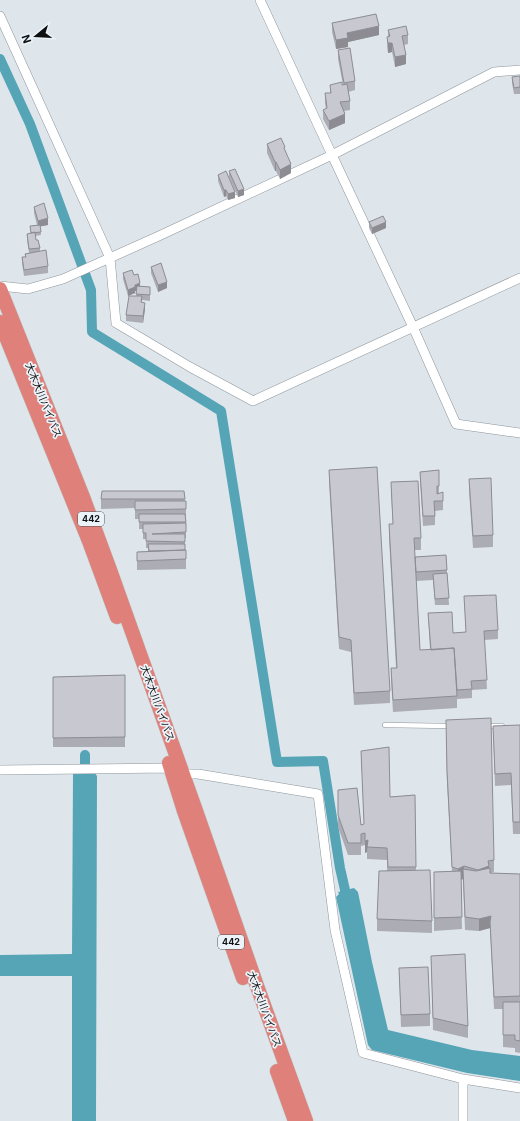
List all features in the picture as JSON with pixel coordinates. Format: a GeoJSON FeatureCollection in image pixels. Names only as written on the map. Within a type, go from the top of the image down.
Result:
{"type":"FeatureCollection","features":[{"type":"Feature","properties":{"kind":"highway","name":"大木大川バイパス"},"geometry":{"type":"LineString","coordinates":[[0,289],[83,497],[110,570],[173,762],[184,811],[295,1121]]}},
{"type":"Feature","properties":{"kind":"highway","name":"大木大川バイパス"},"geometry":{"type":"LineString","coordinates":[[0,322],[89,540],[257,986],[306,1121]]}},
{"type":"Feature","properties":{"kind":"street"},"geometry":{"type":"LineString","coordinates":[[260,0],[394,288],[414,327],[456,424],[520,433]]}},
{"type":"Feature","properties":{"kind":"street"},"geometry":{"type":"LineString","coordinates":[[0,16],[110,258],[116,323],[253,402],[520,278]]}},
{"type":"Feature","properties":{"kind":"street"},"geometry":{"type":"LineString","coordinates":[[0,286],[28,289],[63,279],[332,155],[494,72],[520,70]]}},
{"type":"Feature","properties":{"kind":"street"},"geometry":{"type":"LineString","coordinates":[[0,770],[173,762],[198,774],[318,794],[335,930],[363,1053],[463,1079],[520,1088]]}},
{"type":"Feature","properties":{"kind":"street"},"geometry":{"type":"LineString","coordinates":[[463,1079],[463,1121]]}},
{"type":"Feature","properties":{"kind":"lane"},"geometry":{"type":"LineString","coordinates":[[385,725],[454,726]]}},
{"type":"Feature","properties":{"kind":"lane"},"geometry":{"type":"LineString","coordinates":[[483,726],[505,726]]}},
{"type":"Feature","properties":{"kind":"water"},"geometry":{"type":"Polygon","coordinates":[[[82,770],[95,773],[97,776],[96,1121],[72,1121],[72,976],[0,976],[0,955],[72,954],[73,774],[81,774],[82,770]]]}},
{"type":"Feature","properties":{"kind":"water"},"geometry":{"type":"Polygon","coordinates":[[[354,888],[358,892],[388,1030],[472,1050],[520,1056],[520,1081],[467,1073],[372,1050],[368,1045],[336,897],[339,894],[338,892],[354,888]]]}},
{"type":"Feature","properties":{"kind":"building"},"geometry":{"type":"Polygon","coordinates":[[[376,14],[379,26],[347,33],[348,38],[336,40],[332,23],[376,14]]]}},
{"type":"Feature","properties":{"kind":"building"},"geometry":{"type":"Polygon","coordinates":[[[406,26],[408,35],[402,36],[406,55],[395,57],[392,43],[388,43],[387,37],[390,36],[388,30],[406,26]]]}},
{"type":"Feature","properties":{"kind":"building"},"geometry":{"type":"Polygon","coordinates":[[[350,48],[355,81],[344,83],[338,50],[350,48]]]}},
{"type":"Feature","properties":{"kind":"building"},"geometry":{"type":"Polygon","coordinates":[[[520,76],[520,87],[514,88],[512,77],[520,76]]]}},
{"type":"Feature","properties":{"kind":"building"},"geometry":{"type":"Polygon","coordinates":[[[342,82],[342,85],[347,84],[350,101],[340,102],[345,114],[329,121],[323,110],[327,108],[325,93],[331,93],[330,85],[342,82]]]}},
{"type":"Feature","properties":{"kind":"building"},"geometry":{"type":"Polygon","coordinates":[[[281,138],[291,164],[280,170],[267,144],[281,138]]]}},
{"type":"Feature","properties":{"kind":"building"},"geometry":{"type":"Polygon","coordinates":[[[235,169],[244,189],[238,191],[229,171],[235,169]]]}},
{"type":"Feature","properties":{"kind":"building"},"geometry":{"type":"Polygon","coordinates":[[[226,171],[235,192],[228,194],[226,190],[224,190],[218,175],[226,171]]]}},
{"type":"Feature","properties":{"kind":"building"},"geometry":{"type":"Polygon","coordinates":[[[44,203],[48,218],[38,221],[34,207],[44,203]]]}},
{"type":"Feature","properties":{"kind":"building"},"geometry":{"type":"Polygon","coordinates":[[[383,216],[386,222],[372,228],[369,222],[383,216]]]}},
{"type":"Feature","properties":{"kind":"building"},"geometry":{"type":"Polygon","coordinates":[[[40,225],[41,232],[31,233],[30,226],[40,225]]]}},
{"type":"Feature","properties":{"kind":"building"},"geometry":{"type":"Polygon","coordinates":[[[35,232],[36,240],[38,240],[40,248],[29,249],[27,234],[35,232]]]}},
{"type":"Feature","properties":{"kind":"building"},"geometry":{"type":"Polygon","coordinates":[[[46,250],[48,266],[24,270],[22,257],[26,257],[25,254],[46,250]]]}},
{"type":"Feature","properties":{"kind":"building"},"geometry":{"type":"Polygon","coordinates":[[[161,263],[167,282],[158,285],[151,267],[161,263]]]}},
{"type":"Feature","properties":{"kind":"building"},"geometry":{"type":"Polygon","coordinates":[[[132,270],[134,275],[138,274],[140,283],[128,290],[123,273],[132,270]]]}},
{"type":"Feature","properties":{"kind":"building"},"geometry":{"type":"Polygon","coordinates":[[[137,286],[150,287],[150,295],[136,294],[137,286]]]}},
{"type":"Feature","properties":{"kind":"building"},"geometry":{"type":"Polygon","coordinates":[[[129,296],[142,296],[141,302],[145,303],[143,316],[126,315],[129,296]]]}},
{"type":"Feature","properties":{"kind":"building"},"geometry":{"type":"Polygon","coordinates":[[[377,467],[390,691],[354,693],[351,640],[339,637],[329,470],[377,467]]]}},
{"type":"Feature","properties":{"kind":"building"},"geometry":{"type":"Polygon","coordinates":[[[439,470],[439,486],[437,486],[437,494],[443,492],[443,501],[434,501],[435,516],[423,516],[420,472],[439,470]]]}},
{"type":"Feature","properties":{"kind":"building"},"geometry":{"type":"Polygon","coordinates":[[[491,478],[493,535],[473,536],[469,479],[491,478]]]}},
{"type":"Feature","properties":{"kind":"building"},"geometry":{"type":"Polygon","coordinates":[[[418,481],[421,538],[414,538],[420,650],[454,648],[457,696],[393,700],[391,668],[397,668],[389,524],[393,524],[391,482],[418,481]]]}},
{"type":"Feature","properties":{"kind":"building"},"geometry":{"type":"Polygon","coordinates":[[[102,491],[184,491],[185,499],[101,499],[102,491]]]}},
{"type":"Feature","properties":{"kind":"building"},"geometry":{"type":"Polygon","coordinates":[[[135,501],[186,501],[186,509],[135,510],[135,501]]]}},
{"type":"Feature","properties":{"kind":"building"},"geometry":{"type":"Polygon","coordinates":[[[139,514],[185,514],[186,522],[139,522],[139,514]]]}},
{"type":"Feature","properties":{"kind":"building"},"geometry":{"type":"Polygon","coordinates":[[[186,523],[186,532],[152,534],[185,534],[185,542],[146,541],[146,533],[143,533],[143,524],[186,523]]]}},
{"type":"Feature","properties":{"kind":"building"},"geometry":{"type":"Polygon","coordinates":[[[148,544],[185,544],[185,550],[149,551],[148,544]]]}},
{"type":"Feature","properties":{"kind":"building"},"geometry":{"type":"Polygon","coordinates":[[[186,550],[186,559],[137,561],[137,552],[186,550]]]}},
{"type":"Feature","properties":{"kind":"building"},"geometry":{"type":"Polygon","coordinates":[[[446,555],[447,570],[416,572],[415,557],[446,555]]]}},
{"type":"Feature","properties":{"kind":"building"},"geometry":{"type":"Polygon","coordinates":[[[447,573],[449,598],[435,599],[433,574],[447,573]]]}},
{"type":"Feature","properties":{"kind":"building"},"geometry":{"type":"Polygon","coordinates":[[[496,595],[498,630],[484,631],[487,680],[471,681],[472,689],[457,690],[454,648],[431,650],[428,613],[452,612],[453,633],[466,632],[464,596],[496,595]]]}},
{"type":"Feature","properties":{"kind":"building"},"geometry":{"type":"Polygon","coordinates":[[[125,675],[125,737],[53,738],[53,677],[125,675]]]}},
{"type":"Feature","properties":{"kind":"building"},"geometry":{"type":"Polygon","coordinates":[[[491,718],[494,860],[488,861],[489,866],[478,870],[464,866],[458,869],[452,867],[446,720],[491,718]]]}},
{"type":"Feature","properties":{"kind":"building"},"geometry":{"type":"Polygon","coordinates":[[[520,725],[520,822],[513,822],[511,773],[495,774],[493,726],[520,725]]]}},
{"type":"Feature","properties":{"kind":"building"},"geometry":{"type":"Polygon","coordinates":[[[389,747],[390,797],[415,795],[416,867],[388,867],[387,848],[367,847],[368,840],[365,841],[365,833],[361,834],[361,843],[348,843],[338,815],[338,790],[357,788],[361,825],[364,824],[361,751],[389,747]]]}},
{"type":"Feature","properties":{"kind":"building"},"geometry":{"type":"Polygon","coordinates":[[[490,868],[490,873],[520,874],[520,996],[494,997],[490,922],[491,916],[479,919],[465,917],[463,869],[476,871],[490,868]]]}},
{"type":"Feature","properties":{"kind":"building"},"geometry":{"type":"Polygon","coordinates":[[[430,870],[432,921],[377,919],[379,871],[430,870]]]}},
{"type":"Feature","properties":{"kind":"building"},"geometry":{"type":"Polygon","coordinates":[[[461,871],[462,917],[434,918],[434,872],[461,871]]]}},
{"type":"Feature","properties":{"kind":"building"},"geometry":{"type":"Polygon","coordinates":[[[465,954],[468,1026],[433,1018],[431,956],[465,954]]]}},
{"type":"Feature","properties":{"kind":"building"},"geometry":{"type":"Polygon","coordinates":[[[428,967],[430,1014],[401,1015],[399,968],[428,967]]]}},
{"type":"Feature","properties":{"kind":"building"},"geometry":{"type":"Polygon","coordinates":[[[503,1002],[520,1002],[520,1041],[515,1040],[515,1035],[503,1035],[503,1002]]]}},
{"type":"Feature","properties":{"kind":"waterway"},"geometry":{"type":"LineString","coordinates":[[0,59],[30,124],[91,290],[92,332],[221,411],[277,762],[323,761],[340,868],[348,903]]}},
{"type":"Feature","properties":{"kind":"waterway"},"geometry":{"type":"LineString","coordinates":[[85,755],[85,777]]}}]}
